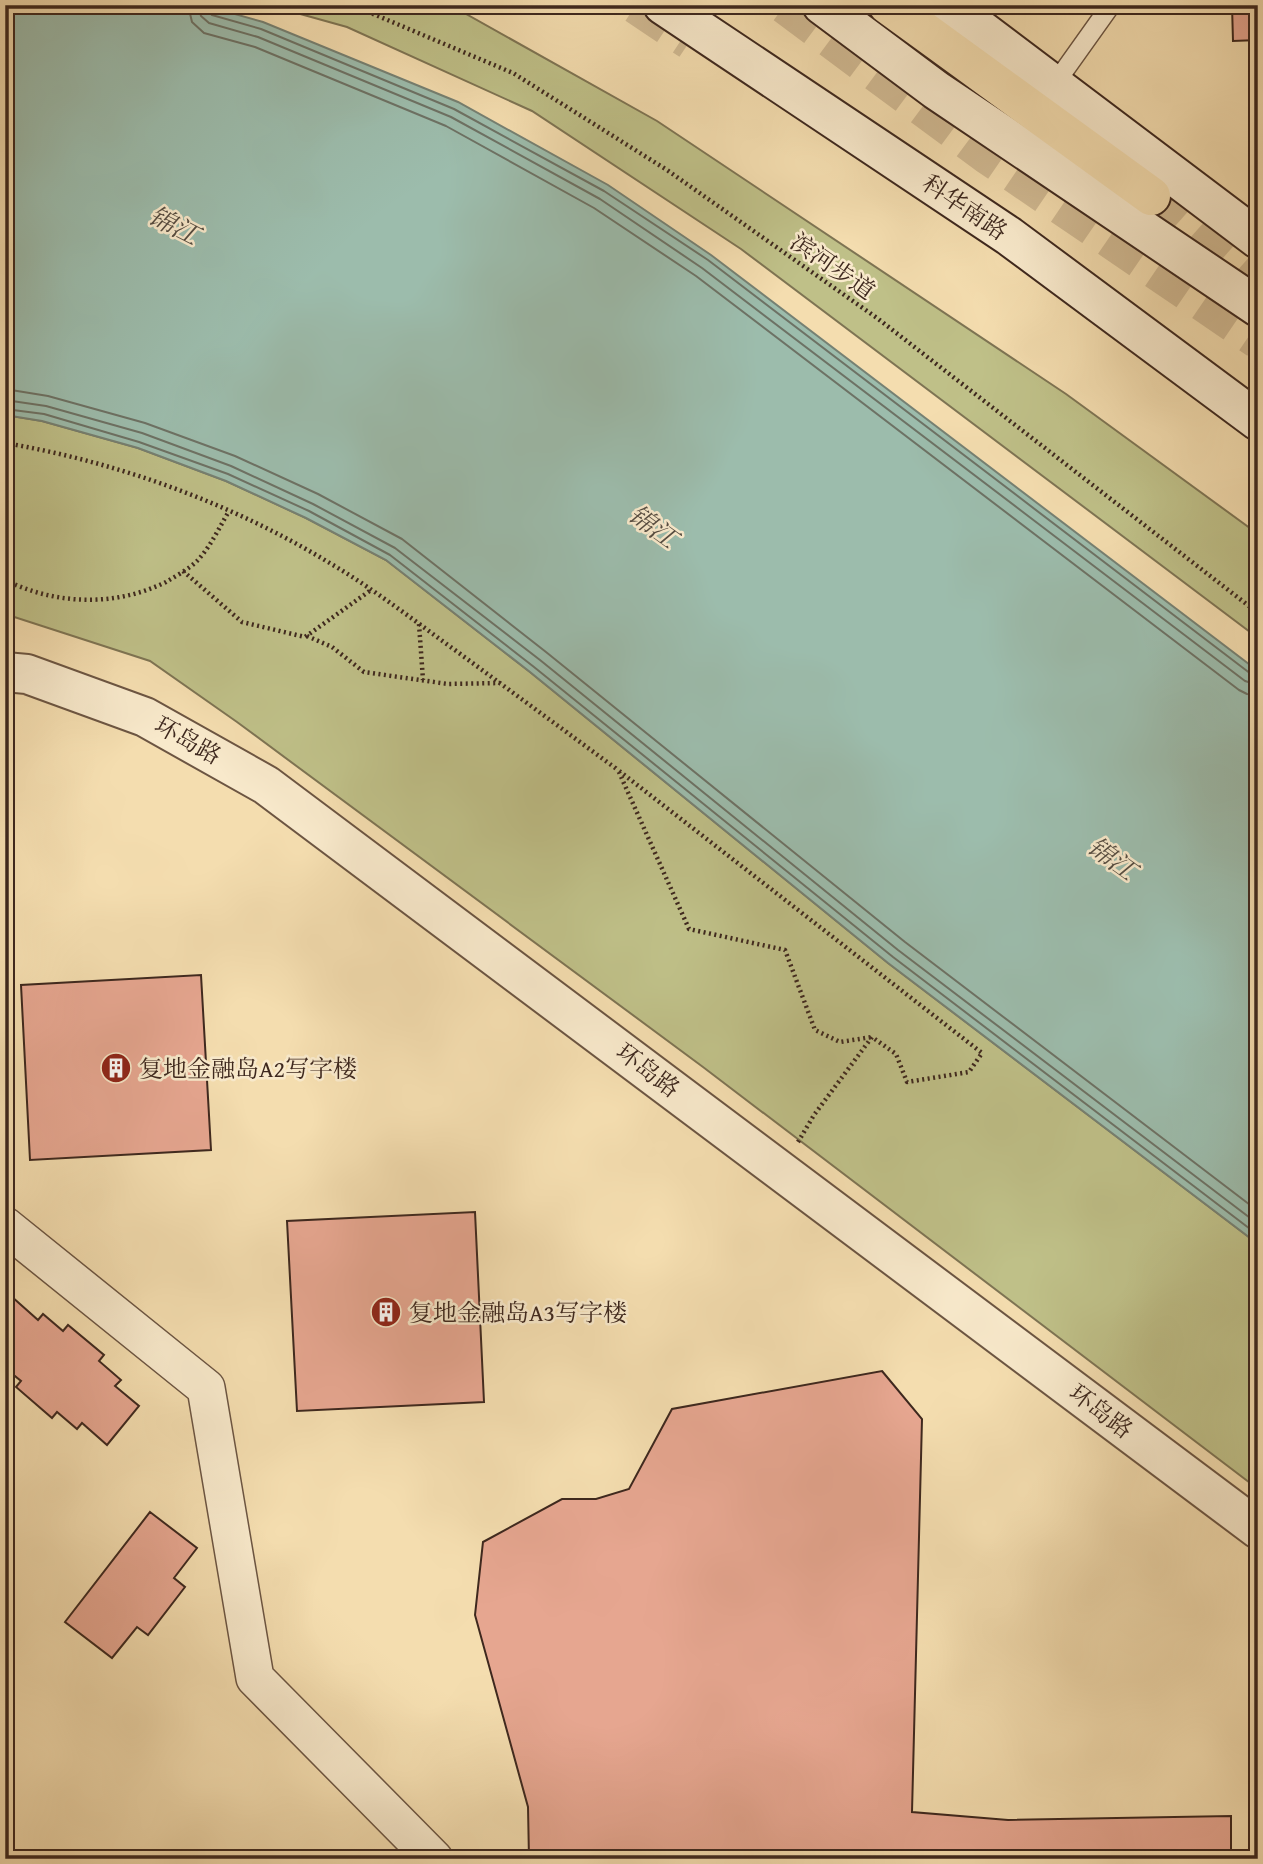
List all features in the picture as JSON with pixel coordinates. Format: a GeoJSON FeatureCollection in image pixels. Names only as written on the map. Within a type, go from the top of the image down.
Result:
{"type":"FeatureCollection","features":[{"type":"Feature","properties":{"kind":"highway"},"geometry":{"type":"LineString","coordinates":[[888,5],[1151,196]]}},
{"type":"Feature","properties":{"kind":"main road","name":"科华南路"},"geometry":{"type":"LineString","coordinates":[[663,5],[1009,236],[1258,421]]}},
{"type":"Feature","properties":{"kind":"main road"},"geometry":{"type":"LineString","coordinates":[[822,5],[936,90],[1258,307]]}},
{"type":"Feature","properties":{"kind":"main road"},"geometry":{"type":"LineString","coordinates":[[948,5],[1258,239]]}},
{"type":"Feature","properties":{"kind":"main road","name":"环岛路"},"geometry":{"type":"LineString","coordinates":[[5,671],[27,674],[145,717],[266,785],[1258,1529]]}},
{"type":"Feature","properties":{"kind":"street"},"geometry":{"type":"LineString","coordinates":[[5,1226],[206,1388],[255,1678],[435,1859]]}},
{"type":"Feature","properties":{"kind":"lane"},"geometry":{"type":"LineString","coordinates":[[1054,85],[1111,5]]}},
{"type":"Feature","properties":{"kind":"path","name":"滨河步道"},"geometry":{"type":"LineString","coordinates":[[352,5],[513,73],[667,170],[877,318],[1258,613]]}},
{"type":"Feature","properties":{"kind":"path"},"geometry":{"type":"LineString","coordinates":[[5,443],[58,452],[139,477],[229,511],[306,549],[372,590],[618,770],[982,1054],[969,1072],[907,1082],[896,1054],[872,1037],[840,1042],[815,1030],[785,950],[689,929],[618,770]]}},
{"type":"Feature","properties":{"kind":"path"},"geometry":{"type":"LineString","coordinates":[[5,580],[41,594],[68,600],[94,601],[124,597],[153,588],[195,563],[210,545],[229,511]]}},
{"type":"Feature","properties":{"kind":"path"},"geometry":{"type":"LineString","coordinates":[[183,571],[242,622],[307,636],[332,647],[363,672],[448,684],[500,683]]}},
{"type":"Feature","properties":{"kind":"path"},"geometry":{"type":"LineString","coordinates":[[307,636],[372,590]]}},
{"type":"Feature","properties":{"kind":"path"},"geometry":{"type":"LineString","coordinates":[[419,624],[423,680]]}},
{"type":"Feature","properties":{"kind":"path"},"geometry":{"type":"LineString","coordinates":[[782,1170],[814,1115],[872,1037]]}},
{"type":"Feature","properties":{"kind":"green space"},"geometry":{"type":"Polygon","coordinates":[[[268,5],[450,5],[657,121],[1066,394],[1258,534],[1258,638],[741,249],[532,111],[347,27],[268,5]]]}},
{"type":"Feature","properties":{"kind":"green space"},"geometry":{"type":"Polygon","coordinates":[[[5,415],[42,421],[138,448],[226,481],[306,518],[386,560],[530,672],[888,963],[1258,1244],[1258,1489],[703,1067],[237,722],[150,661],[5,614],[5,415]]]}},
{"type":"Feature","properties":{"kind":"water","name":"锦江"},"geometry":{"type":"Polygon","coordinates":[[[5,5],[203,5],[263,22],[458,102],[608,185],[711,255],[1258,671],[1258,1244],[888,963],[530,672],[386,560],[306,518],[226,481],[138,448],[42,421],[5,415],[5,5]]]}},
{"type":"Feature","properties":{"kind":"building"},"geometry":{"type":"Polygon","coordinates":[[[1232,5],[1258,5],[1258,40],[1233,41],[1232,5]]]}},
{"type":"Feature","properties":{"kind":"building","name":"复地金融岛A2写字楼"},"geometry":{"type":"Polygon","coordinates":[[[201,975],[211,1150],[30,1160],[21,985],[201,975]]]}},
{"type":"Feature","properties":{"kind":"building","name":"复地金融岛A3写字楼"},"geometry":{"type":"Polygon","coordinates":[[[475,1212],[484,1402],[297,1411],[287,1221],[475,1212]]]}},
{"type":"Feature","properties":{"kind":"building"},"geometry":{"type":"Polygon","coordinates":[[[11,1296],[38,1320],[43,1314],[63,1331],[68,1325],[104,1355],[99,1361],[121,1380],[115,1386],[139,1406],[107,1445],[82,1423],[77,1429],[57,1412],[52,1418],[16,1387],[21,1381],[5,1368],[5,1303],[11,1296]]]}},
{"type":"Feature","properties":{"kind":"building"},"geometry":{"type":"Polygon","coordinates":[[[882,1371],[922,1419],[912,1812],[1008,1820],[1231,1816],[1231,1859],[529,1859],[528,1807],[475,1615],[483,1542],[562,1499],[596,1499],[629,1489],[672,1409],[882,1371]]]}},
{"type":"Feature","properties":{"kind":"building"},"geometry":{"type":"Polygon","coordinates":[[[150,1512],[197,1548],[174,1578],[185,1587],[148,1635],[137,1627],[112,1658],[65,1622],[150,1512]]]}},
{"type":"Feature","properties":{"kind":"tunnel"},"geometry":{"type":"LineString","coordinates":[[636,5],[690,41]]}},
{"type":"Feature","properties":{"kind":"tunnel"},"geometry":{"type":"LineString","coordinates":[[785,5],[987,155],[1258,340]]}},
{"type":"Feature","properties":{"kind":"tunnel"},"geometry":{"type":"LineString","coordinates":[[1151,196],[1258,291]]}},
{"type":"Feature","properties":{"kind":"place","name":"复地金融岛A2写字楼"},"geometry":{"type":"Point","coordinates":[116,1068]}},
{"type":"Feature","properties":{"kind":"place","name":"复地金融岛A3写字楼"},"geometry":{"type":"Point","coordinates":[386,1312]}}]}
